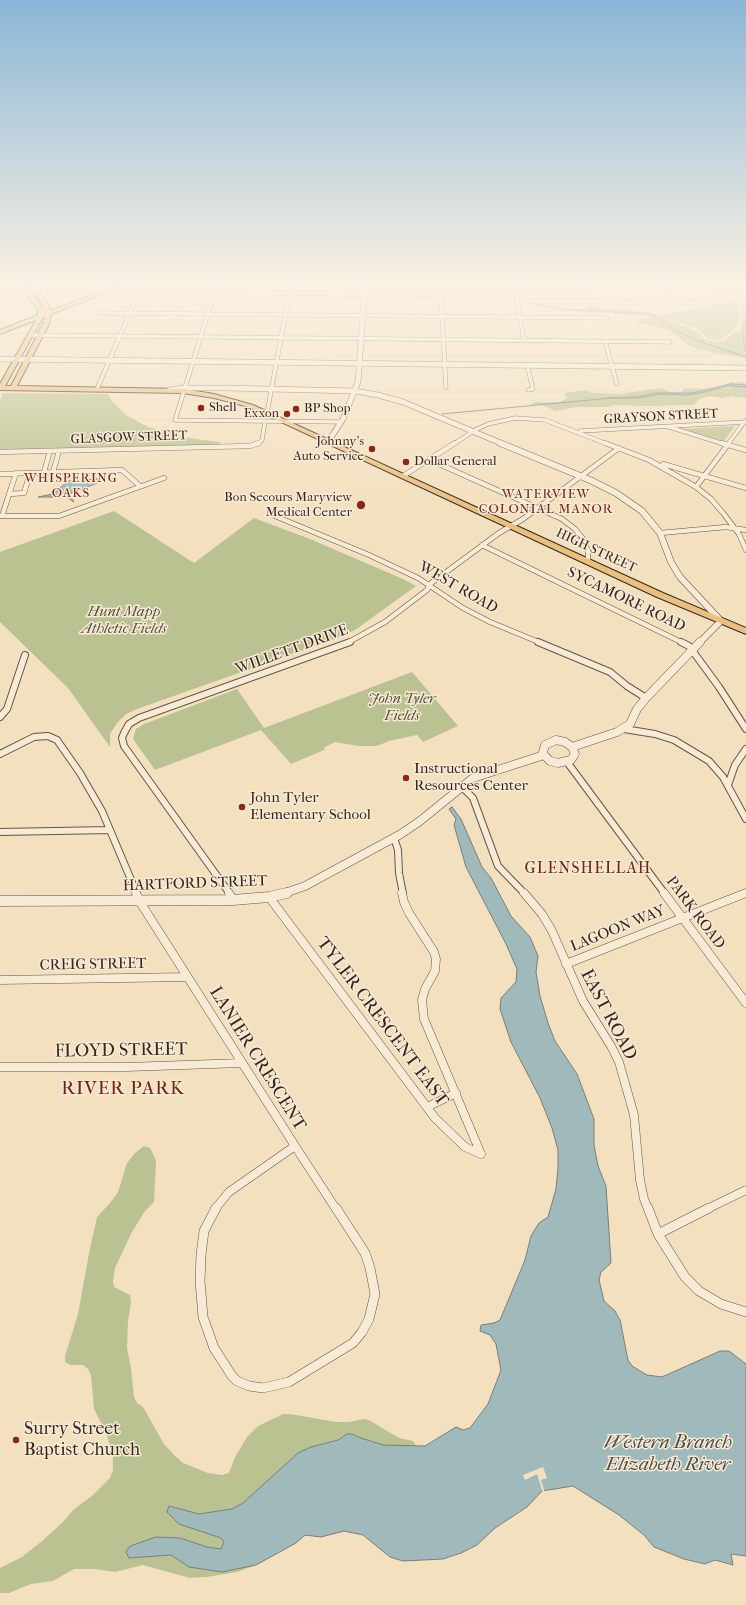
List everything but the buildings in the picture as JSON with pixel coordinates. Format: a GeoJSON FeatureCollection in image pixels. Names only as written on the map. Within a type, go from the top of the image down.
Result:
{"type":"FeatureCollection","features":[{"type":"Feature","properties":{"kind":"main road"},"geometry":{"type":"LineString","coordinates":[[0,388],[17,359]]}},
{"type":"Feature","properties":{"kind":"main road"},"geometry":{"type":"LineString","coordinates":[[13,388],[28,360]]}},
{"type":"Feature","properties":{"kind":"main road","name":"HIGH STREET"},"geometry":{"type":"LineString","coordinates":[[0,388],[184,390],[240,403],[286,422],[588,562],[746,631]]}},
{"type":"Feature","properties":{"kind":"street"},"geometry":{"type":"LineString","coordinates":[[0,359],[746,368]]}},
{"type":"Feature","properties":{"kind":"street"},"geometry":{"type":"LineString","coordinates":[[266,413],[277,359]]}},
{"type":"Feature","properties":{"kind":"street"},"geometry":{"type":"LineString","coordinates":[[328,442],[341,422],[355,391],[358,382],[360,359]]}},
{"type":"Feature","properties":{"kind":"street"},"geometry":{"type":"LineString","coordinates":[[444,359],[446,388]]}},
{"type":"Feature","properties":{"kind":"street"},"geometry":{"type":"LineString","coordinates":[[610,359],[617,384]]}},
{"type":"Feature","properties":{"kind":"street"},"geometry":{"type":"LineString","coordinates":[[97,389],[109,360]]}},
{"type":"Feature","properties":{"kind":"street"},"geometry":{"type":"LineString","coordinates":[[193,361],[175,419],[177,421],[341,422]]}},
{"type":"Feature","properties":{"kind":"street"},"geometry":{"type":"LineString","coordinates":[[527,365],[533,389],[528,390]]}},
{"type":"Feature","properties":{"kind":"street"},"geometry":{"type":"LineString","coordinates":[[184,390],[237,389],[355,391],[393,399],[603,486],[630,502],[646,515],[660,533],[671,562],[680,577],[721,621],[646,698],[637,709],[634,719],[624,729],[572,747]]}},
{"type":"Feature","properties":{"kind":"street"},"geometry":{"type":"LineString","coordinates":[[214,396],[224,391],[237,389]]}},
{"type":"Feature","properties":{"kind":"street"},"geometry":{"type":"LineString","coordinates":[[403,476],[473,431],[495,421],[522,418],[553,422],[650,460],[746,488]]}},
{"type":"Feature","properties":{"kind":"street"},"geometry":{"type":"LineString","coordinates":[[696,487],[745,421]]}},
{"type":"Feature","properties":{"kind":"street","name":"GRAYSON STREET"},"geometry":{"type":"LineString","coordinates":[[578,431],[667,427],[745,421]]}},
{"type":"Feature","properties":{"kind":"street","name":"GLASGOW STREET"},"geometry":{"type":"LineString","coordinates":[[0,452],[250,446],[258,444],[262,440],[265,422]]}},
{"type":"Feature","properties":{"kind":"street"},"geometry":{"type":"LineString","coordinates":[[667,427],[746,450]]}},
{"type":"Feature","properties":{"kind":"street","name":"WILLETT DRIVE"},"geometry":{"type":"LineString","coordinates":[[233,900],[223,883],[124,746],[122,738],[126,729],[139,718],[352,641],[385,622],[482,545],[538,508],[619,448]]}},
{"type":"Feature","properties":{"kind":"street"},"geometry":{"type":"LineString","coordinates":[[44,472],[50,451]]}},
{"type":"Feature","properties":{"kind":"street"},"geometry":{"type":"LineString","coordinates":[[53,472],[60,451]]}},
{"type":"Feature","properties":{"kind":"street"},"geometry":{"type":"LineString","coordinates":[[430,460],[562,519],[580,534],[586,546],[588,562]]}},
{"type":"Feature","properties":{"kind":"street"},"geometry":{"type":"LineString","coordinates":[[650,460],[696,487],[717,504],[734,527],[746,550]]}},
{"type":"Feature","properties":{"kind":"street"},"geometry":{"type":"LineString","coordinates":[[0,474],[122,470],[140,486]]}},
{"type":"Feature","properties":{"kind":"street"},"geometry":{"type":"LineString","coordinates":[[16,473],[1,516],[59,516],[164,478]]}},
{"type":"Feature","properties":{"kind":"street"},"geometry":{"type":"LineString","coordinates":[[9,494],[24,493],[30,473]]}},
{"type":"Feature","properties":{"kind":"street","name":"WEST ROAD"},"geometry":{"type":"LineString","coordinates":[[275,516],[392,566],[430,585],[463,608],[490,622],[610,672],[631,689],[646,698]]}},
{"type":"Feature","properties":{"kind":"street"},"geometry":{"type":"LineString","coordinates":[[660,533],[734,527],[746,530]]}},
{"type":"Feature","properties":{"kind":"street","name":"SYCAMORE ROAD"},"geometry":{"type":"LineString","coordinates":[[482,545],[683,642],[693,650],[746,729]]}},
{"type":"Feature","properties":{"kind":"street"},"geometry":{"type":"LineString","coordinates":[[0,717],[7,709],[25,655]]}},
{"type":"Feature","properties":{"kind":"street"},"geometry":{"type":"LineString","coordinates":[[624,729],[655,734],[683,744],[709,761],[728,785],[746,819]]}},
{"type":"Feature","properties":{"kind":"street","name":"LANIER CRESCENT"},"geometry":{"type":"LineString","coordinates":[[0,754],[34,737],[48,736],[56,740],[91,791],[110,830],[139,900],[294,1146],[365,1253],[375,1294],[373,1306],[365,1325],[353,1343],[296,1378],[276,1386],[263,1388],[237,1381],[223,1364],[214,1348],[203,1317],[200,1281],[204,1231],[212,1213],[229,1192],[294,1146]]}},
{"type":"Feature","properties":{"kind":"street"},"geometry":{"type":"LineString","coordinates":[[551,741],[565,742],[572,747],[575,754],[571,760],[567,762],[554,762],[544,755],[543,748],[551,741]]}},
{"type":"Feature","properties":{"kind":"street"},"geometry":{"type":"LineString","coordinates":[[728,785],[735,765],[746,749]]}},
{"type":"Feature","properties":{"kind":"street","name":"HARTFORD STREET"},"geometry":{"type":"LineString","coordinates":[[0,901],[233,900],[269,897],[287,893],[305,886],[394,838],[420,821],[462,787],[481,775],[544,755]]}},
{"type":"Feature","properties":{"kind":"street","name":"PARK ROAD"},"geometry":{"type":"LineString","coordinates":[[567,762],[746,1003]]}},
{"type":"Feature","properties":{"kind":"street","name":"EAST ROAD"},"geometry":{"type":"LineString","coordinates":[[462,787],[473,798],[498,866],[542,914],[552,932],[583,1001],[611,1046],[619,1062],[634,1115],[640,1180],[644,1199],[658,1234],[685,1277],[699,1291],[721,1304],[746,1312]]}},
{"type":"Feature","properties":{"kind":"street"},"geometry":{"type":"LineString","coordinates":[[0,832],[110,830]]}},
{"type":"Feature","properties":{"kind":"street"},"geometry":{"type":"LineString","coordinates":[[394,838],[398,850],[400,884],[404,902],[409,913],[434,952],[436,959],[435,970],[425,989],[422,1000],[424,1019],[456,1093],[427,1107]]}},
{"type":"Feature","properties":{"kind":"street","name":"LAGOON WAY"},"geometry":{"type":"LineString","coordinates":[[566,964],[746,893]]}},
{"type":"Feature","properties":{"kind":"street","name":"TYLER CRESCENT EAST"},"geometry":{"type":"LineString","coordinates":[[269,897],[444,1128],[465,1147],[481,1154],[456,1093]]}},
{"type":"Feature","properties":{"kind":"street","name":"CREIG STREET"},"geometry":{"type":"LineString","coordinates":[[0,980],[187,977]]}},
{"type":"Feature","properties":{"kind":"street","name":"FLOYD STREET"},"geometry":{"type":"LineString","coordinates":[[0,1067],[128,1067],[242,1063]]}},
{"type":"Feature","properties":{"kind":"street"},"geometry":{"type":"LineString","coordinates":[[658,1234],[746,1190]]}},
{"type":"Feature","properties":{"kind":"green space"},"geometry":{"type":"Polygon","coordinates":[[[732,382],[746,383],[746,385],[730,384],[722,386],[732,382]]]}},
{"type":"Feature","properties":{"kind":"green space"},"geometry":{"type":"Polygon","coordinates":[[[721,386],[693,393],[655,393],[637,397],[611,398],[639,398],[660,394],[686,395],[738,386],[746,387],[746,398],[731,396],[722,398],[710,396],[699,399],[694,405],[614,405],[607,407],[576,407],[556,411],[542,405],[530,405],[535,402],[560,402],[567,398],[565,393],[585,390],[593,393],[619,394],[661,388],[671,392],[680,392],[683,391],[684,388],[702,389],[721,386]]]}},
{"type":"Feature","properties":{"kind":"green space"},"geometry":{"type":"Polygon","coordinates":[[[3,393],[108,394],[112,401],[126,415],[148,427],[182,437],[220,442],[220,445],[0,451],[0,400],[3,393]]]}},
{"type":"Feature","properties":{"kind":"green space"},"geometry":{"type":"Polygon","coordinates":[[[735,426],[724,441],[681,429],[735,426]]]}},
{"type":"Feature","properties":{"kind":"green space","name":"Hunt Mapp Athletic Fields"},"geometry":{"type":"Polygon","coordinates":[[[114,511],[194,563],[254,518],[310,539],[416,586],[355,630],[335,639],[126,714],[117,723],[110,734],[110,747],[68,688],[0,622],[0,552],[114,511]]]}},
{"type":"Feature","properties":{"kind":"green space","name":"John Tyler Fields"},"geometry":{"type":"Polygon","coordinates":[[[412,672],[458,726],[423,742],[417,735],[389,741],[377,746],[359,746],[335,742],[325,747],[324,750],[291,764],[261,730],[155,770],[133,739],[136,729],[144,724],[237,689],[264,728],[412,672]]]}},
{"type":"Feature","properties":{"kind":"green space"},"geometry":{"type":"Polygon","coordinates":[[[144,1146],[150,1148],[156,1163],[154,1202],[145,1211],[132,1232],[115,1268],[113,1281],[114,1287],[130,1295],[131,1302],[128,1321],[127,1348],[134,1397],[137,1403],[143,1407],[164,1444],[173,1454],[183,1463],[208,1473],[222,1475],[229,1473],[235,1457],[247,1437],[258,1426],[283,1414],[336,1422],[349,1422],[363,1419],[369,1420],[399,1438],[413,1441],[417,1447],[383,1445],[352,1434],[347,1434],[338,1440],[311,1447],[243,1503],[232,1509],[199,1514],[169,1506],[179,1524],[221,1538],[224,1542],[222,1549],[207,1547],[180,1538],[129,1558],[171,1555],[189,1567],[222,1572],[256,1565],[237,1572],[190,1578],[143,1565],[115,1572],[95,1569],[74,1569],[53,1581],[31,1584],[9,1593],[0,1593],[0,1568],[22,1557],[42,1541],[62,1523],[73,1510],[93,1495],[110,1478],[113,1470],[113,1455],[106,1433],[94,1409],[91,1375],[88,1369],[83,1365],[70,1365],[65,1362],[65,1356],[78,1314],[97,1217],[118,1192],[127,1163],[135,1153],[144,1146]]]}},
{"type":"Feature","properties":{"kind":"water"},"geometry":{"type":"Polygon","coordinates":[[[730,384],[746,385],[746,387],[729,386],[686,395],[660,394],[639,398],[609,398],[637,397],[655,393],[693,393],[730,384]]]}},
{"type":"Feature","properties":{"kind":"water"},"geometry":{"type":"Polygon","coordinates":[[[97,479],[105,480],[69,494],[74,502],[67,497],[38,497],[53,494],[68,481],[97,479]]]}},
{"type":"Feature","properties":{"kind":"water","name":"Western Branch Elizabeth River"},"geometry":{"type":"Polygon","coordinates":[[[452,807],[461,819],[482,867],[491,878],[511,916],[530,937],[538,956],[536,972],[540,996],[548,1023],[555,1041],[577,1074],[594,1119],[594,1145],[598,1166],[606,1186],[611,1263],[601,1272],[599,1280],[604,1301],[615,1311],[620,1320],[628,1360],[632,1366],[647,1375],[662,1377],[720,1351],[729,1351],[746,1364],[746,1556],[731,1554],[733,1565],[715,1560],[705,1564],[684,1559],[654,1547],[644,1535],[619,1515],[573,1486],[542,1491],[527,1507],[495,1528],[477,1545],[461,1553],[443,1559],[403,1561],[390,1557],[363,1535],[344,1531],[321,1537],[305,1535],[296,1543],[256,1565],[222,1572],[189,1567],[171,1555],[129,1558],[126,1552],[130,1546],[156,1537],[180,1538],[207,1547],[221,1549],[224,1542],[221,1538],[179,1524],[167,1512],[169,1506],[199,1514],[232,1509],[243,1503],[298,1453],[311,1447],[338,1440],[347,1434],[352,1434],[383,1445],[425,1446],[456,1427],[463,1430],[470,1428],[488,1404],[501,1370],[496,1344],[490,1335],[480,1331],[481,1325],[494,1323],[500,1320],[525,1260],[531,1236],[539,1223],[548,1217],[556,1189],[558,1150],[552,1128],[540,1098],[511,1042],[500,1009],[501,998],[516,982],[517,969],[506,944],[466,867],[454,825],[456,819],[449,809],[452,807]]]}},
{"type":"Feature","properties":{"kind":"pier"},"geometry":{"type":"Polygon","coordinates":[[[543,1467],[547,1478],[541,1480],[545,1493],[543,1493],[537,1474],[525,1480],[523,1475],[543,1467]]]}},
{"type":"Feature","properties":{"kind":"waterway"},"geometry":{"type":"LineString","coordinates":[[442,414],[612,398]]}},
{"type":"Feature","properties":{"kind":"place","name":"Shell"},"geometry":{"type":"Point","coordinates":[201,408]}},
{"type":"Feature","properties":{"kind":"place","name":"BP Shop"},"geometry":{"type":"Point","coordinates":[296,409]}},
{"type":"Feature","properties":{"kind":"place","name":"Exxon"},"geometry":{"type":"Point","coordinates":[287,414]}},
{"type":"Feature","properties":{"kind":"place","name":"Johnny's Auto Service"},"geometry":{"type":"Point","coordinates":[372,449]}},
{"type":"Feature","properties":{"kind":"place","name":"Dollar General"},"geometry":{"type":"Point","coordinates":[406,462]}},
{"type":"Feature","properties":{"kind":"place","name":"Bon Secours Maryview Medical Center"},"geometry":{"type":"Point","coordinates":[361,505]}},
{"type":"Feature","properties":{"kind":"place","name":"Instructional Resources Center"},"geometry":{"type":"Point","coordinates":[406,778]}},
{"type":"Feature","properties":{"kind":"place","name":"John Tyler Elementary School"},"geometry":{"type":"Point","coordinates":[242,807]}},
{"type":"Feature","properties":{"kind":"place","name":"Surry Street Baptist Church"},"geometry":{"type":"Point","coordinates":[16,1440]}},
{"type":"Feature","properties":{"kind":"district","name":"WHISPERING OAKS"},"geometry":{"type":"Point","coordinates":[71,486]}},
{"type":"Feature","properties":{"kind":"district","name":"WATERVIEW COLONIAL MANOR"},"geometry":{"type":"Point","coordinates":[546,502]}},
{"type":"Feature","properties":{"kind":"district","name":"GLENSHELLAH"},"geometry":{"type":"Point","coordinates":[588,869]}},
{"type":"Feature","properties":{"kind":"district","name":"RIVER PARK"},"geometry":{"type":"Point","coordinates":[123,1089]}}]}
